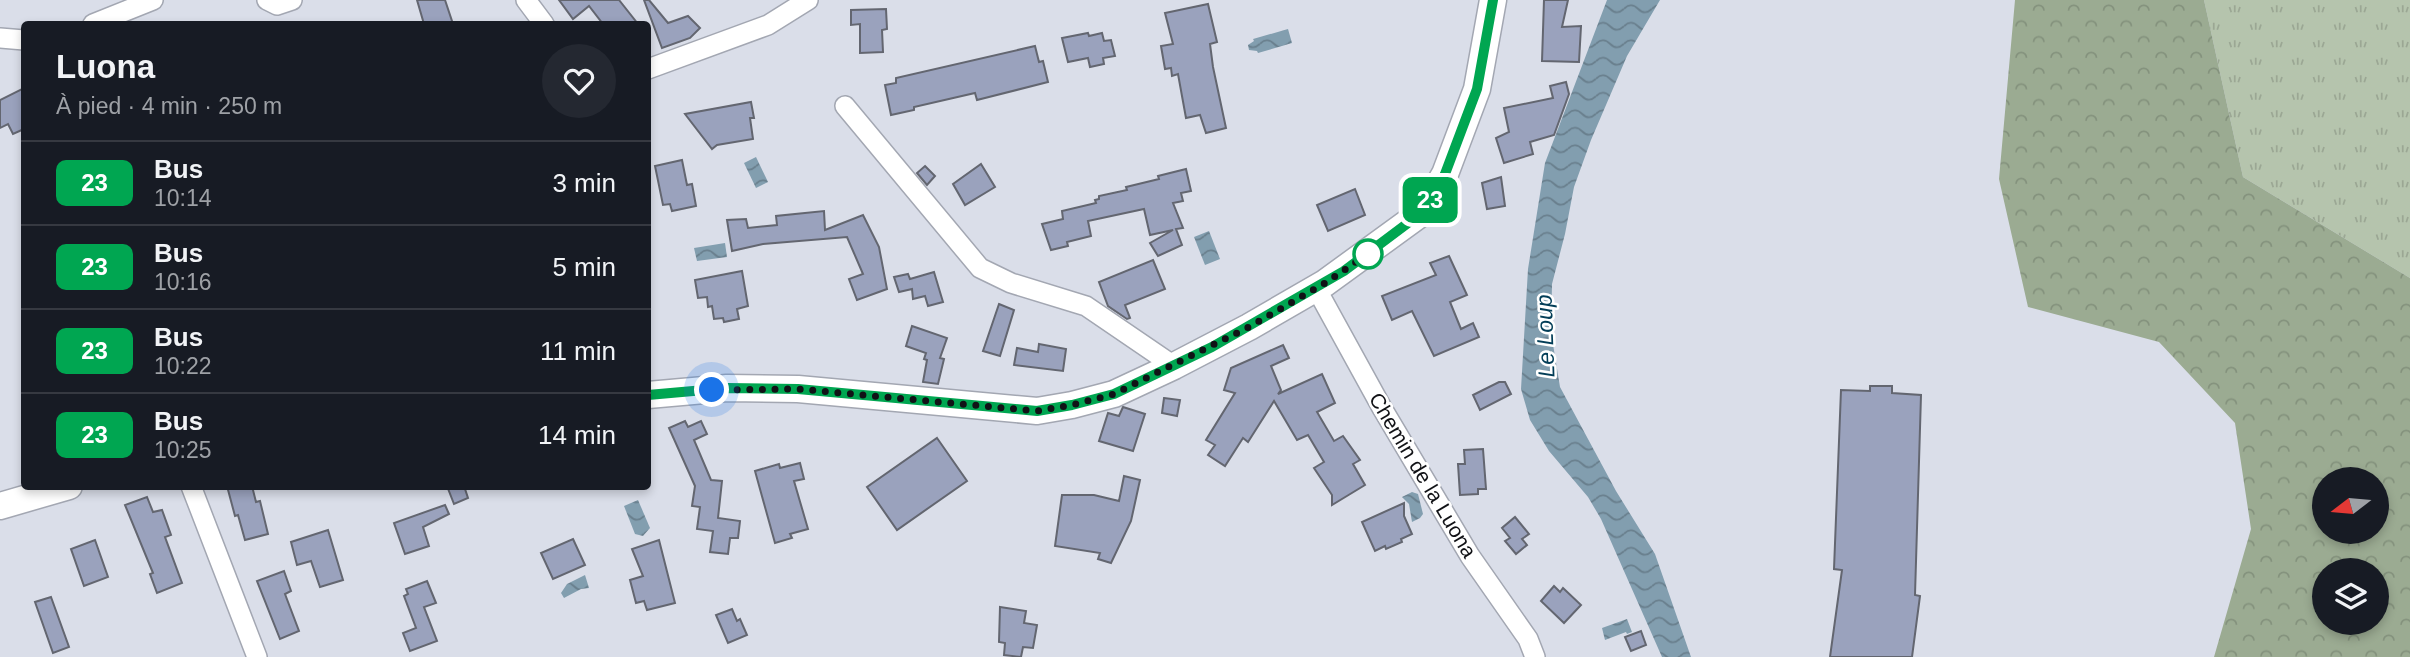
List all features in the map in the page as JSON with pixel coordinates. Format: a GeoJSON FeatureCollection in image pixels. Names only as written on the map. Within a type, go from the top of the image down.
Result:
{"type":"FeatureCollection","features":[{"type":"Feature","properties":{"kind":"street"},"geometry":{"type":"LineString","coordinates":[[100,21],[152,0]]}},
{"type":"Feature","properties":{"kind":"street"},"geometry":{"type":"LineString","coordinates":[[267,0],[277,5],[292,0]]}},
{"type":"Feature","properties":{"kind":"street"},"geometry":{"type":"LineString","coordinates":[[526,0],[542,21]]}},
{"type":"Feature","properties":{"kind":"street"},"geometry":{"type":"LineString","coordinates":[[651,68],[768,25],[808,0]]}},
{"type":"Feature","properties":{"kind":"street"},"geometry":{"type":"LineString","coordinates":[[651,395],[727,388],[798,389],[1037,411],[1114,394],[1174,366],[1249,327],[1344,271],[1424,211],[1445,174],[1477,89],[1493,0]]}},
{"type":"Feature","properties":{"kind":"street"},"geometry":{"type":"LineString","coordinates":[[0,38],[21,40]]}},
{"type":"Feature","properties":{"kind":"street"},"geometry":{"type":"LineString","coordinates":[[845,106],[979,268],[1012,283],[1086,306],[1174,366]]}},
{"type":"Feature","properties":{"kind":"street","name":"Chemin de la Luona"},"geometry":{"type":"LineString","coordinates":[[1316,288],[1382,408],[1470,556],[1528,639],[1535,657]]}},
{"type":"Feature","properties":{"kind":"street"},"geometry":{"type":"LineString","coordinates":[[0,506],[54,490]]}},
{"type":"Feature","properties":{"kind":"street"},"geometry":{"type":"LineString","coordinates":[[193,490],[257,657]]}},
{"type":"Feature","properties":{"kind":"street"},"geometry":{"type":"LineString","coordinates":[[0,494],[28,497]]}},
{"type":"Feature","properties":{"kind":"green space"},"geometry":{"type":"Polygon","coordinates":[[[2015,0],[2204,0],[2243,177],[2410,278],[2410,657],[2214,657],[2251,529],[2235,423],[2159,342],[2028,307],[1999,179],[2015,0]]]}},
{"type":"Feature","properties":{"kind":"green space"},"geometry":{"type":"Polygon","coordinates":[[[2204,0],[2410,0],[2410,278],[2243,177],[2204,0]]]}},
{"type":"Feature","properties":{"kind":"water","name":"Le Loup"},"geometry":{"type":"Polygon","coordinates":[[[1607,0],[1660,0],[1627,56],[1574,187],[1552,284],[1551,332],[1560,387],[1616,491],[1655,554],[1691,657],[1662,657],[1601,519],[1588,497],[1549,451],[1530,420],[1521,389],[1528,269],[1545,163],[1607,0]]]}},
{"type":"Feature","properties":{"kind":"water"},"geometry":{"type":"Polygon","coordinates":[[[1288,29],[1292,43],[1258,53],[1249,50],[1248,45],[1253,39],[1288,29]]]}},
{"type":"Feature","properties":{"kind":"water"},"geometry":{"type":"Polygon","coordinates":[[[756,157],[768,182],[756,188],[744,163],[756,157]]]}},
{"type":"Feature","properties":{"kind":"water"},"geometry":{"type":"Polygon","coordinates":[[[1209,231],[1220,259],[1205,265],[1194,237],[1209,231]]]}},
{"type":"Feature","properties":{"kind":"water"},"geometry":{"type":"Polygon","coordinates":[[[725,243],[727,257],[697,261],[694,248],[725,243]]]}},
{"type":"Feature","properties":{"kind":"water"},"geometry":{"type":"Polygon","coordinates":[[[1412,492],[1418,494],[1423,514],[1412,522],[1409,504],[1402,497],[1412,492]]]}},
{"type":"Feature","properties":{"kind":"water"},"geometry":{"type":"Polygon","coordinates":[[[638,500],[650,528],[643,536],[635,534],[624,506],[638,500]]]}},
{"type":"Feature","properties":{"kind":"water"},"geometry":{"type":"Polygon","coordinates":[[[585,575],[589,588],[564,598],[561,593],[567,584],[585,575]]]}},
{"type":"Feature","properties":{"kind":"water"},"geometry":{"type":"Polygon","coordinates":[[[1627,619],[1632,632],[1605,640],[1602,628],[1627,619]]]}},
{"type":"Feature","properties":{"kind":"building"},"geometry":{"type":"Polygon","coordinates":[[[417,0],[445,0],[452,21],[423,21],[417,0]]]}},
{"type":"Feature","properties":{"kind":"building"},"geometry":{"type":"Polygon","coordinates":[[[559,0],[619,0],[636,21],[601,21],[589,6],[573,19],[559,0]]]}},
{"type":"Feature","properties":{"kind":"building"},"geometry":{"type":"Polygon","coordinates":[[[644,0],[649,0],[668,23],[688,16],[700,28],[690,38],[662,48],[644,0]]]}},
{"type":"Feature","properties":{"kind":"building"},"geometry":{"type":"Polygon","coordinates":[[[1544,0],[1568,0],[1562,27],[1581,26],[1579,62],[1542,61],[1544,0]]]}},
{"type":"Feature","properties":{"kind":"building"},"geometry":{"type":"Polygon","coordinates":[[[1208,4],[1217,42],[1210,44],[1213,67],[1226,128],[1206,133],[1200,115],[1186,118],[1178,74],[1172,76],[1171,68],[1165,69],[1161,46],[1173,44],[1165,13],[1208,4]]]}},
{"type":"Feature","properties":{"kind":"building"},"geometry":{"type":"Polygon","coordinates":[[[886,9],[887,29],[882,30],[883,52],[860,53],[860,24],[851,25],[851,10],[886,9]]]}},
{"type":"Feature","properties":{"kind":"building"},"geometry":{"type":"Polygon","coordinates":[[[1088,33],[1089,36],[1102,33],[1104,41],[1111,40],[1115,56],[1103,58],[1104,64],[1090,67],[1088,58],[1068,62],[1062,38],[1088,33]]]}},
{"type":"Feature","properties":{"kind":"building"},"geometry":{"type":"Polygon","coordinates":[[[1035,46],[1039,62],[1043,61],[1048,82],[977,100],[975,93],[891,115],[885,85],[896,83],[896,78],[1035,46]]]}},
{"type":"Feature","properties":{"kind":"building"},"geometry":{"type":"Polygon","coordinates":[[[1566,82],[1569,94],[1554,135],[1530,142],[1533,154],[1504,163],[1496,138],[1509,132],[1504,108],[1553,98],[1550,86],[1566,82]]]}},
{"type":"Feature","properties":{"kind":"building"},"geometry":{"type":"Polygon","coordinates":[[[21,90],[21,130],[13,134],[8,124],[0,128],[0,100],[21,90]]]}},
{"type":"Feature","properties":{"kind":"building"},"geometry":{"type":"Polygon","coordinates":[[[751,102],[754,118],[750,118],[753,139],[717,145],[712,149],[685,114],[751,102]]]}},
{"type":"Feature","properties":{"kind":"building"},"geometry":{"type":"Polygon","coordinates":[[[682,160],[687,185],[692,184],[696,206],[672,211],[670,204],[663,205],[655,166],[682,160]]]}},
{"type":"Feature","properties":{"kind":"building"},"geometry":{"type":"Polygon","coordinates":[[[981,164],[995,187],[965,205],[953,184],[981,164]]]}},
{"type":"Feature","properties":{"kind":"building"},"geometry":{"type":"Polygon","coordinates":[[[925,166],[935,176],[927,185],[917,173],[925,166]]]}},
{"type":"Feature","properties":{"kind":"building"},"geometry":{"type":"Polygon","coordinates":[[[1186,169],[1191,191],[1181,193],[1183,201],[1173,203],[1183,228],[1176,229],[1182,245],[1158,256],[1150,243],[1173,230],[1150,235],[1144,209],[1088,221],[1091,236],[1067,242],[1068,246],[1051,250],[1042,224],[1063,219],[1062,211],[1096,203],[1095,200],[1099,199],[1099,196],[1127,190],[1126,187],[1186,169]]]}},
{"type":"Feature","properties":{"kind":"building"},"geometry":{"type":"Polygon","coordinates":[[[1501,177],[1505,206],[1487,209],[1482,183],[1501,177]]]}},
{"type":"Feature","properties":{"kind":"building"},"geometry":{"type":"Polygon","coordinates":[[[1355,189],[1365,215],[1328,231],[1317,205],[1355,189]]]}},
{"type":"Feature","properties":{"kind":"building"},"geometry":{"type":"Polygon","coordinates":[[[824,211],[825,230],[863,215],[879,247],[887,289],[857,300],[849,279],[863,274],[847,237],[763,244],[732,251],[727,220],[746,219],[748,228],[777,225],[776,216],[824,211]]]}},
{"type":"Feature","properties":{"kind":"building"},"geometry":{"type":"Polygon","coordinates":[[[1449,256],[1467,295],[1450,302],[1461,329],[1473,323],[1479,337],[1434,356],[1412,311],[1392,320],[1382,296],[1436,275],[1430,263],[1449,256]]]}},
{"type":"Feature","properties":{"kind":"building"},"geometry":{"type":"Polygon","coordinates":[[[1153,260],[1165,289],[1125,305],[1130,318],[1127,319],[1108,306],[1099,282],[1153,260]]]}},
{"type":"Feature","properties":{"kind":"building"},"geometry":{"type":"Polygon","coordinates":[[[742,271],[748,306],[737,309],[739,319],[724,322],[723,318],[714,319],[707,297],[698,298],[695,280],[742,271]]]}},
{"type":"Feature","properties":{"kind":"building"},"geometry":{"type":"Polygon","coordinates":[[[934,272],[943,302],[928,306],[925,296],[913,299],[912,289],[899,292],[894,277],[908,274],[910,279],[934,272]]]}},
{"type":"Feature","properties":{"kind":"building"},"geometry":{"type":"Polygon","coordinates":[[[999,304],[1014,310],[1000,356],[983,351],[999,304]]]}},
{"type":"Feature","properties":{"kind":"building"},"geometry":{"type":"Polygon","coordinates":[[[912,326],[947,338],[940,358],[944,359],[938,384],[923,382],[926,353],[906,346],[912,326]]]}},
{"type":"Feature","properties":{"kind":"building"},"geometry":{"type":"Polygon","coordinates":[[[1039,344],[1066,349],[1063,371],[1014,365],[1017,348],[1038,352],[1039,344]]]}},
{"type":"Feature","properties":{"kind":"building"},"geometry":{"type":"Polygon","coordinates":[[[1283,345],[1289,358],[1271,366],[1281,390],[1278,394],[1322,374],[1335,403],[1317,412],[1334,441],[1343,436],[1360,460],[1353,464],[1365,485],[1332,505],[1332,495],[1314,468],[1324,462],[1308,435],[1297,440],[1274,401],[1248,442],[1243,438],[1225,466],[1208,455],[1215,445],[1206,440],[1235,393],[1224,390],[1231,368],[1283,345]]]}},
{"type":"Feature","properties":{"kind":"building"},"geometry":{"type":"Polygon","coordinates":[[[1499,382],[1505,382],[1511,394],[1480,410],[1473,395],[1499,382]]]}},
{"type":"Feature","properties":{"kind":"building"},"geometry":{"type":"Polygon","coordinates":[[[1870,386],[1892,386],[1892,393],[1921,395],[1915,595],[1920,596],[1912,657],[1830,657],[1842,570],[1834,569],[1841,390],[1870,391],[1870,386]]]}},
{"type":"Feature","properties":{"kind":"building"},"geometry":{"type":"Polygon","coordinates":[[[1164,398],[1180,400],[1177,416],[1162,413],[1164,398]]]}},
{"type":"Feature","properties":{"kind":"building"},"geometry":{"type":"Polygon","coordinates":[[[1123,407],[1145,414],[1133,451],[1099,441],[1108,413],[1119,416],[1123,407]]]}},
{"type":"Feature","properties":{"kind":"building"},"geometry":{"type":"Polygon","coordinates":[[[685,421],[688,427],[701,421],[707,434],[694,440],[711,480],[722,481],[718,518],[740,521],[738,538],[730,538],[728,554],[710,552],[713,531],[697,529],[700,507],[692,506],[695,486],[669,428],[685,421]]]}},
{"type":"Feature","properties":{"kind":"building"},"geometry":{"type":"Polygon","coordinates":[[[937,438],[967,481],[897,530],[867,487],[937,438]]]}},
{"type":"Feature","properties":{"kind":"building"},"geometry":{"type":"Polygon","coordinates":[[[1483,449],[1486,489],[1478,489],[1478,494],[1460,495],[1458,464],[1465,464],[1464,450],[1483,449]]]}},
{"type":"Feature","properties":{"kind":"building"},"geometry":{"type":"Polygon","coordinates":[[[800,463],[804,479],[794,481],[808,529],[790,534],[792,538],[775,543],[755,471],[779,464],[780,468],[800,463]]]}},
{"type":"Feature","properties":{"kind":"building"},"geometry":{"type":"Polygon","coordinates":[[[1124,476],[1140,480],[1131,521],[1111,563],[1098,559],[1100,553],[1055,546],[1062,495],[1094,495],[1119,501],[1124,476]]]}},
{"type":"Feature","properties":{"kind":"building"},"geometry":{"type":"Polygon","coordinates":[[[228,490],[253,490],[256,502],[260,501],[268,534],[245,540],[238,515],[235,516],[228,490]]]}},
{"type":"Feature","properties":{"kind":"building"},"geometry":{"type":"Polygon","coordinates":[[[449,490],[465,490],[468,498],[454,504],[449,490]]]}},
{"type":"Feature","properties":{"kind":"building"},"geometry":{"type":"Polygon","coordinates":[[[147,497],[153,512],[162,510],[171,535],[165,537],[182,583],[157,593],[150,574],[153,573],[125,505],[147,497]]]}},
{"type":"Feature","properties":{"kind":"building"},"geometry":{"type":"Polygon","coordinates":[[[1404,503],[1404,516],[1412,534],[1401,539],[1402,542],[1375,551],[1362,522],[1404,503]]]}},
{"type":"Feature","properties":{"kind":"building"},"geometry":{"type":"Polygon","coordinates":[[[445,505],[449,514],[423,527],[429,546],[405,554],[394,523],[445,505]]]}},
{"type":"Feature","properties":{"kind":"building"},"geometry":{"type":"Polygon","coordinates":[[[1515,517],[1529,534],[1522,539],[1527,545],[1516,554],[1505,541],[1510,538],[1502,528],[1515,517]]]}},
{"type":"Feature","properties":{"kind":"building"},"geometry":{"type":"Polygon","coordinates":[[[328,530],[343,580],[320,587],[311,561],[297,565],[291,542],[328,530]]]}},
{"type":"Feature","properties":{"kind":"building"},"geometry":{"type":"Polygon","coordinates":[[[573,539],[585,565],[553,579],[541,553],[573,539]]]}},
{"type":"Feature","properties":{"kind":"building"},"geometry":{"type":"Polygon","coordinates":[[[95,540],[108,577],[84,586],[71,549],[95,540]]]}},
{"type":"Feature","properties":{"kind":"building"},"geometry":{"type":"Polygon","coordinates":[[[659,540],[675,603],[647,610],[644,601],[636,603],[630,580],[643,576],[632,549],[659,540]]]}},
{"type":"Feature","properties":{"kind":"building"},"geometry":{"type":"Polygon","coordinates":[[[284,571],[291,591],[285,594],[299,631],[280,639],[257,581],[284,571]]]}},
{"type":"Feature","properties":{"kind":"building"},"geometry":{"type":"Polygon","coordinates":[[[427,581],[436,603],[424,607],[437,641],[410,651],[403,633],[416,628],[404,596],[408,594],[406,589],[427,581]]]}},
{"type":"Feature","properties":{"kind":"building"},"geometry":{"type":"Polygon","coordinates":[[[1554,586],[1560,592],[1563,588],[1581,605],[1564,623],[1541,601],[1554,586]]]}},
{"type":"Feature","properties":{"kind":"building"},"geometry":{"type":"Polygon","coordinates":[[[51,597],[69,647],[53,653],[35,602],[51,597]]]}},
{"type":"Feature","properties":{"kind":"building"},"geometry":{"type":"Polygon","coordinates":[[[1000,607],[1026,611],[1024,623],[1037,625],[1033,648],[1023,647],[1021,657],[1004,655],[1005,643],[999,642],[1000,607]]]}},
{"type":"Feature","properties":{"kind":"building"},"geometry":{"type":"Polygon","coordinates":[[[732,609],[747,635],[728,643],[716,615],[732,609]]]}},
{"type":"Feature","properties":{"kind":"building"},"geometry":{"type":"Polygon","coordinates":[[[1641,631],[1646,645],[1631,651],[1625,637],[1641,631]]]}},
{"type":"Feature","properties":{"kind":"bus line","name":"23"},"geometry":{"type":"LineString","coordinates":[[651,395],[727,388],[798,389],[1037,411],[1114,394],[1174,366],[1325,283],[1424,211],[1445,174],[1477,89],[1493,0]]}},
{"type":"Feature","properties":{"kind":"route"},"geometry":{"type":"LineString","coordinates":[[712,390],[798,389],[1037,411],[1072,405],[1114,394],[1174,366],[1249,327],[1325,283],[1368,254]]}}]}
